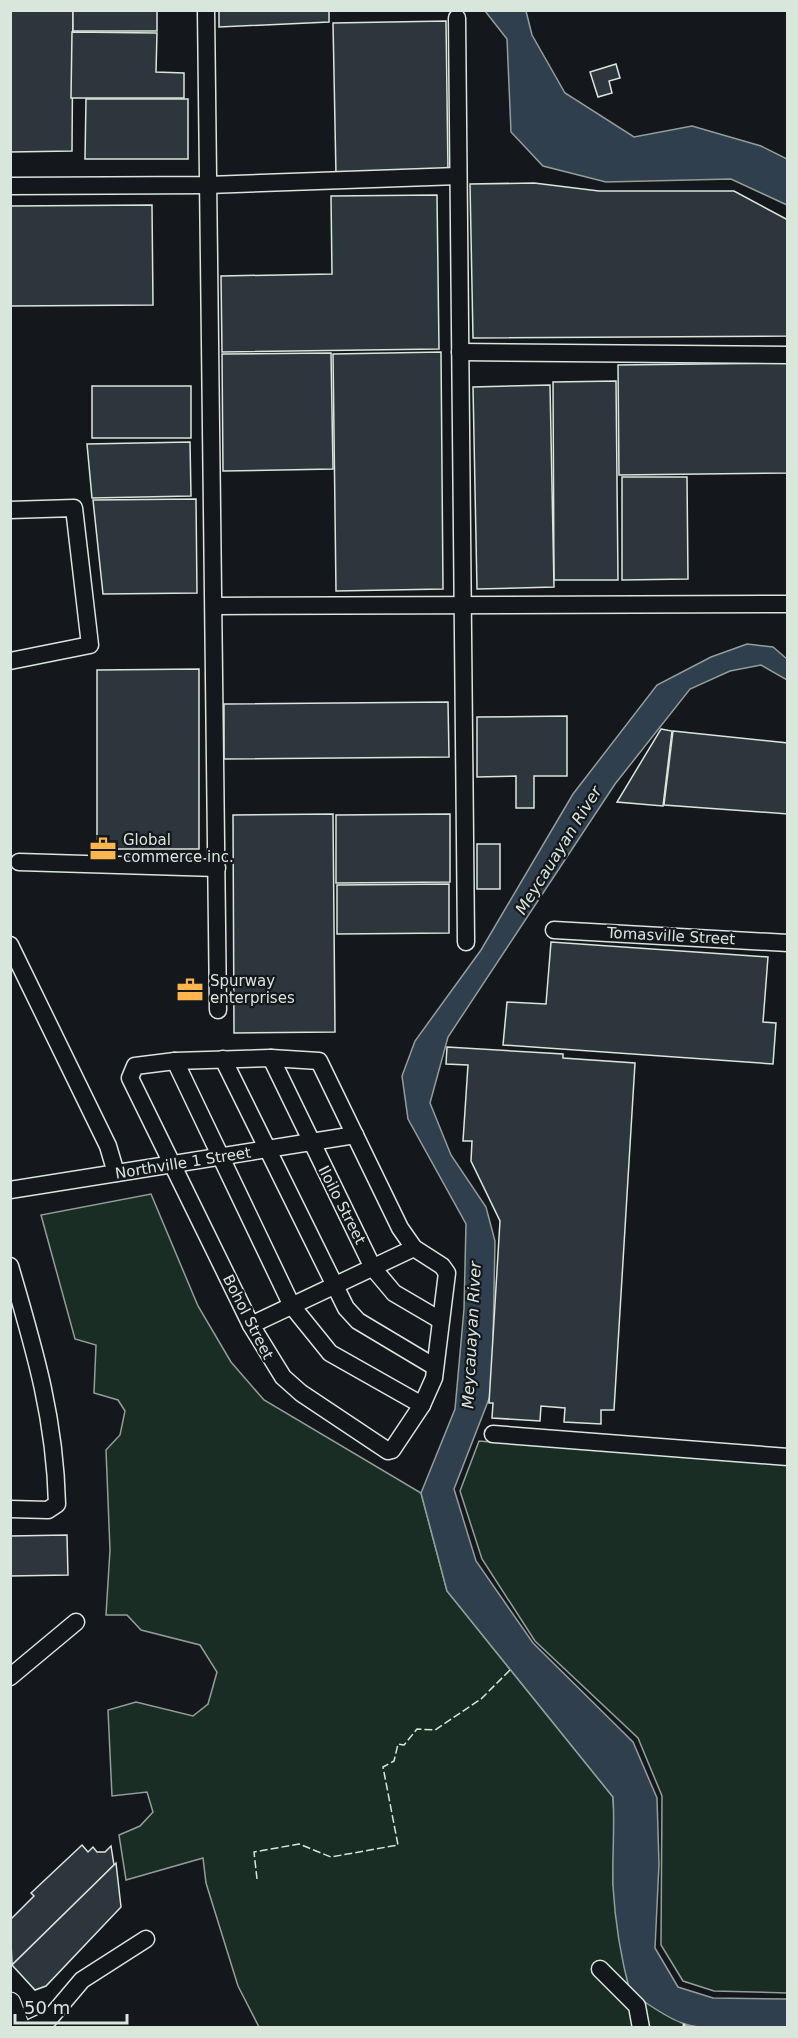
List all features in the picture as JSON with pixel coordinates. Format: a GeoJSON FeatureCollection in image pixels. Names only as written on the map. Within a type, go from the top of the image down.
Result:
{"type":"FeatureCollection","features":[{"type":"Feature","properties":{"kind":"main road"},"geometry":{"type":"LineString","coordinates":[[10,2003],[19,2028]]}},
{"type":"Feature","properties":{"kind":"street"},"geometry":{"type":"LineString","coordinates":[[206,10],[218,1010]]}},
{"type":"Feature","properties":{"kind":"street"},"geometry":{"type":"LineString","coordinates":[[457,18],[466,942]]}},
{"type":"Feature","properties":{"kind":"street"},"geometry":{"type":"LineString","coordinates":[[10,186],[208,185],[459,176]]}},
{"type":"Feature","properties":{"kind":"street"},"geometry":{"type":"LineString","coordinates":[[460,352],[788,355]]}},
{"type":"Feature","properties":{"kind":"street"},"geometry":{"type":"LineString","coordinates":[[10,510],[74,508],[90,645],[10,661]]}},
{"type":"Feature","properties":{"kind":"street"},"geometry":{"type":"LineString","coordinates":[[214,606],[788,604]]}},
{"type":"Feature","properties":{"kind":"street"},"geometry":{"type":"LineString","coordinates":[[19,862],[217,868]]}},
{"type":"Feature","properties":{"kind":"street","name":"Tomasville Street"},"geometry":{"type":"LineString","coordinates":[[554,930],[788,942]]}},
{"type":"Feature","properties":{"kind":"street"},"geometry":{"type":"LineString","coordinates":[[10,945],[108,1146],[116,1173]]}},
{"type":"Feature","properties":{"kind":"street"},"geometry":{"type":"LineString","coordinates":[[271,1058],[319,1061],[400,1228],[414,1248],[442,1266],[447,1272],[435,1367],[429,1391],[422,1405],[330,1353],[292,1306],[175,1061],[271,1058]]}},
{"type":"Feature","properties":{"kind":"street","name":"Iloilo Street"},"geometry":{"type":"LineString","coordinates":[[271,1058],[310,1143],[373,1268],[394,1293],[440,1320]]}},
{"type":"Feature","properties":{"kind":"street"},"geometry":{"type":"LineString","coordinates":[[223,1059],[333,1286],[346,1308],[358,1321],[435,1367]]}},
{"type":"Feature","properties":{"kind":"street","name":"Bohol Street"},"geometry":{"type":"LineString","coordinates":[[175,1061],[135,1066],[130,1078],[251,1325],[283,1377],[301,1393],[388,1451],[396,1449],[422,1405]]}},
{"type":"Feature","properties":{"kind":"street","name":"Northville 1 Street"},"geometry":{"type":"LineString","coordinates":[[10,1190],[355,1136]]}},
{"type":"Feature","properties":{"kind":"street"},"geometry":{"type":"LineString","coordinates":[[251,1325],[414,1248]]}},
{"type":"Feature","properties":{"kind":"street"},"geometry":{"type":"LineString","coordinates":[[10,1266],[49,1412],[56,1455],[57,1504],[48,1510],[10,1509]]}},
{"type":"Feature","properties":{"kind":"street"},"geometry":{"type":"LineString","coordinates":[[493,1434],[788,1457]]}},
{"type":"Feature","properties":{"kind":"street"},"geometry":{"type":"LineString","coordinates":[[10,1677],[76,1622]]}},
{"type":"Feature","properties":{"kind":"street"},"geometry":{"type":"LineString","coordinates":[[30,2028],[49,2019],[82,1980],[146,1939]]}},
{"type":"Feature","properties":{"kind":"street"},"geometry":{"type":"LineString","coordinates":[[600,1969],[637,2006],[641,2028]]}},
{"type":"Feature","properties":{"kind":"green space"},"geometry":{"type":"Polygon","coordinates":[[[151,1194],[198,1306],[231,1362],[264,1400],[421,1493],[447,1591],[613,1797],[615,1832],[613,1885],[684,2025],[702,2027],[259,2027],[238,1986],[206,1883],[203,1858],[126,1880],[119,1835],[140,1826],[153,1812],[147,1792],[112,1796],[108,1710],[136,1702],[193,1716],[208,1704],[217,1672],[200,1645],[141,1630],[127,1615],[106,1615],[110,1550],[106,1450],[120,1435],[125,1411],[118,1400],[94,1393],[96,1345],[75,1339],[41,1215],[151,1194]]]}},
{"type":"Feature","properties":{"kind":"green space"},"geometry":{"type":"Polygon","coordinates":[[[479,1441],[787,1465],[787,1993],[714,1991],[683,1981],[661,1945],[662,1796],[638,1738],[535,1641],[482,1559],[460,1491],[479,1441]]]}},
{"type":"Feature","properties":{"kind":"water"},"geometry":{"type":"Polygon","coordinates":[[[485,11],[526,11],[532,35],[565,93],[634,137],[692,126],[761,146],[787,159],[787,205],[731,179],[606,182],[543,166],[511,132],[507,39],[485,11]]]}},
{"type":"Feature","properties":{"kind":"water","name":"Meycauayan River"},"geometry":{"type":"Polygon","coordinates":[[[747,644],[773,647],[787,659],[787,680],[761,665],[730,671],[690,689],[615,784],[448,1037],[430,1103],[451,1155],[486,1207],[495,1241],[492,1391],[454,1489],[476,1561],[533,1643],[633,1742],[657,1798],[659,1864],[655,1948],[678,1987],[713,1998],[787,1999],[787,2027],[733,2029],[704,2028],[682,2023],[630,1992],[619,1940],[614,1899],[613,1797],[447,1591],[421,1493],[455,1409],[464,1309],[466,1224],[408,1119],[402,1076],[415,1041],[481,950],[573,794],[657,685],[711,657],[747,644]]]}},
{"type":"Feature","properties":{"kind":"building"},"geometry":{"type":"Polygon","coordinates":[[[10,10],[73,10],[72,151],[10,152],[10,10]]]}},
{"type":"Feature","properties":{"kind":"building"},"geometry":{"type":"Polygon","coordinates":[[[73,10],[157,10],[157,31],[73,31],[73,10]]]}},
{"type":"Feature","properties":{"kind":"building"},"geometry":{"type":"Polygon","coordinates":[[[219,10],[329,10],[329,22],[219,27],[219,10]]]}},
{"type":"Feature","properties":{"kind":"building"},"geometry":{"type":"Polygon","coordinates":[[[446,21],[448,172],[336,175],[333,23],[446,21]]]}},
{"type":"Feature","properties":{"kind":"building"},"geometry":{"type":"Polygon","coordinates":[[[72,32],[157,33],[156,72],[184,73],[184,98],[71,98],[72,32]]]}},
{"type":"Feature","properties":{"kind":"building"},"geometry":{"type":"Polygon","coordinates":[[[616,64],[620,78],[609,81],[612,93],[598,97],[590,72],[616,64]]]}},
{"type":"Feature","properties":{"kind":"building"},"geometry":{"type":"Polygon","coordinates":[[[86,99],[188,99],[188,159],[85,159],[86,99]]]}},
{"type":"Feature","properties":{"kind":"building"},"geometry":{"type":"Polygon","coordinates":[[[534,183],[599,191],[734,191],[788,220],[788,336],[473,338],[470,184],[534,183]]]}},
{"type":"Feature","properties":{"kind":"building"},"geometry":{"type":"Polygon","coordinates":[[[437,195],[439,349],[222,352],[221,276],[332,274],[331,196],[437,195]]]}},
{"type":"Feature","properties":{"kind":"building"},"geometry":{"type":"Polygon","coordinates":[[[152,205],[153,305],[10,306],[10,206],[152,205]]]}},
{"type":"Feature","properties":{"kind":"building"},"geometry":{"type":"Polygon","coordinates":[[[441,352],[443,589],[336,591],[333,354],[441,352]]]}},
{"type":"Feature","properties":{"kind":"building"},"geometry":{"type":"Polygon","coordinates":[[[331,353],[333,469],[223,471],[222,354],[331,353]]]}},
{"type":"Feature","properties":{"kind":"building"},"geometry":{"type":"Polygon","coordinates":[[[788,363],[788,473],[619,475],[618,365],[788,363]]]}},
{"type":"Feature","properties":{"kind":"building"},"geometry":{"type":"Polygon","coordinates":[[[616,381],[618,580],[554,580],[553,382],[616,381]]]}},
{"type":"Feature","properties":{"kind":"building"},"geometry":{"type":"Polygon","coordinates":[[[550,385],[554,587],[477,589],[473,387],[550,385]]]}},
{"type":"Feature","properties":{"kind":"building"},"geometry":{"type":"Polygon","coordinates":[[[92,386],[191,386],[191,438],[92,438],[92,386]]]}},
{"type":"Feature","properties":{"kind":"building"},"geometry":{"type":"Polygon","coordinates":[[[190,442],[191,496],[92,498],[87,444],[190,442]]]}},
{"type":"Feature","properties":{"kind":"building"},"geometry":{"type":"Polygon","coordinates":[[[622,477],[687,477],[688,579],[622,580],[622,477]]]}},
{"type":"Feature","properties":{"kind":"building"},"geometry":{"type":"Polygon","coordinates":[[[196,499],[197,593],[103,594],[93,500],[196,499]]]}},
{"type":"Feature","properties":{"kind":"building"},"geometry":{"type":"Polygon","coordinates":[[[199,669],[199,849],[97,849],[97,670],[199,669]]]}},
{"type":"Feature","properties":{"kind":"building"},"geometry":{"type":"Polygon","coordinates":[[[448,702],[449,757],[224,759],[224,704],[448,702]]]}},
{"type":"Feature","properties":{"kind":"building"},"geometry":{"type":"Polygon","coordinates":[[[567,716],[567,776],[534,776],[534,808],[516,808],[516,776],[477,777],[477,717],[567,716]]]}},
{"type":"Feature","properties":{"kind":"building"},"geometry":{"type":"Polygon","coordinates":[[[661,729],[672,731],[663,806],[617,802],[661,729]]]}},
{"type":"Feature","properties":{"kind":"building"},"geometry":{"type":"Polygon","coordinates":[[[673,731],[788,743],[788,814],[664,805],[673,731]]]}},
{"type":"Feature","properties":{"kind":"building"},"geometry":{"type":"Polygon","coordinates":[[[333,814],[335,1032],[234,1033],[233,815],[333,814]]]}},
{"type":"Feature","properties":{"kind":"building"},"geometry":{"type":"Polygon","coordinates":[[[450,814],[450,882],[336,883],[336,815],[450,814]]]}},
{"type":"Feature","properties":{"kind":"building"},"geometry":{"type":"Polygon","coordinates":[[[477,844],[500,844],[500,889],[477,889],[477,844]]]}},
{"type":"Feature","properties":{"kind":"building"},"geometry":{"type":"Polygon","coordinates":[[[449,884],[449,933],[337,934],[337,885],[449,884]]]}},
{"type":"Feature","properties":{"kind":"building"},"geometry":{"type":"Polygon","coordinates":[[[551,942],[768,957],[763,1022],[776,1023],[773,1064],[503,1045],[507,1002],[546,1004],[551,942]]]}},
{"type":"Feature","properties":{"kind":"building"},"geometry":{"type":"Polygon","coordinates":[[[447,1047],[563,1054],[563,1058],[635,1063],[614,1410],[601,1410],[601,1424],[564,1422],[565,1408],[541,1406],[540,1421],[492,1418],[493,1403],[489,1403],[500,1221],[471,1161],[472,1141],[463,1141],[468,1065],[446,1064],[447,1047]]]}},
{"type":"Feature","properties":{"kind":"building"},"geometry":{"type":"Polygon","coordinates":[[[67,1535],[68,1575],[10,1576],[10,1536],[67,1535]]]}},
{"type":"Feature","properties":{"kind":"building"},"geometry":{"type":"Polygon","coordinates":[[[82,1845],[88,1852],[93,1847],[97,1852],[105,1852],[111,1846],[114,1865],[12,1965],[10,1920],[34,1896],[31,1893],[82,1845]]]}},
{"type":"Feature","properties":{"kind":"building"},"geometry":{"type":"Polygon","coordinates":[[[116,1863],[121,1907],[46,1986],[35,1990],[12,1965],[116,1863]]]}},
{"type":"Feature","properties":{"kind":"fence"},"geometry":{"type":"LineString","coordinates":[[257,1879],[254,1852],[299,1844],[331,1857],[398,1845],[383,1767],[394,1761],[398,1744],[404,1745],[417,1729],[435,1730],[481,1699],[510,1670]]}},
{"type":"Feature","properties":{"kind":"place","name":"Global commerce inc."},"geometry":{"type":"Point","coordinates":[103,849]}},
{"type":"Feature","properties":{"kind":"place","name":"Spurway enterprises"},"geometry":{"type":"Point","coordinates":[190,990]}}]}
